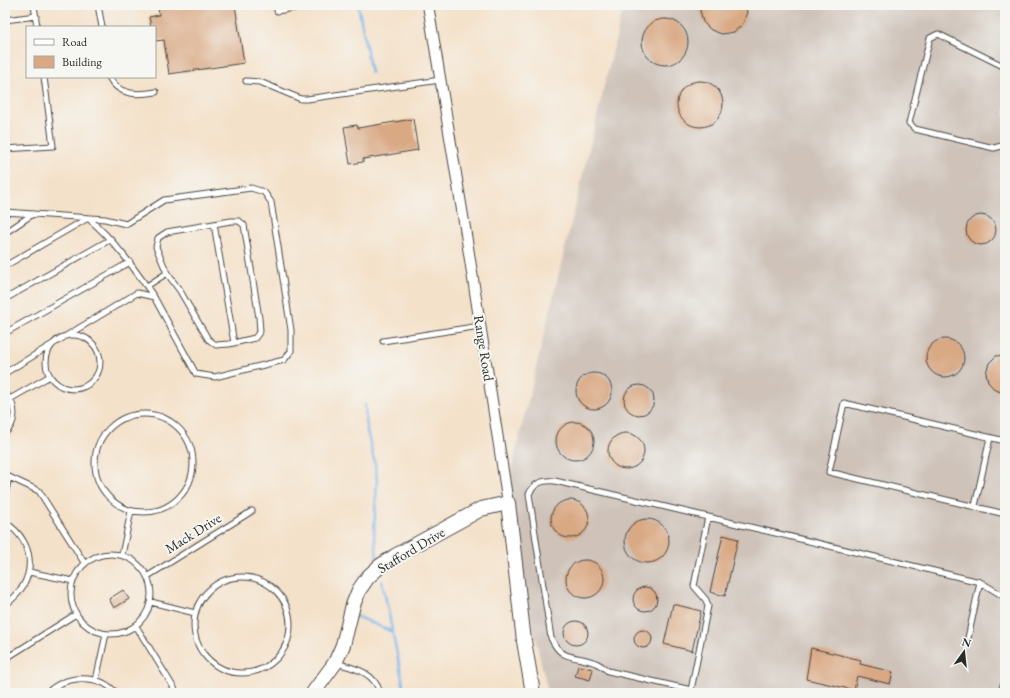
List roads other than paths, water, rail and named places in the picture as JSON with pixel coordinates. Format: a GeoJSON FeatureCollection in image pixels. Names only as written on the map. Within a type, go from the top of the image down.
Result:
{"type":"FeatureCollection","features":[{"type":"Feature","properties":{"kind":"street","name":"Range Road"},"geometry":{"type":"LineString","coordinates":[[428,5],[508,503],[524,641],[533,693]]}},
{"type":"Feature","properties":{"kind":"street","name":"Stafford Drive"},"geometry":{"type":"LineString","coordinates":[[313,693],[335,663],[343,645],[353,605],[359,590],[368,577],[380,566],[481,509],[508,503]]}},
{"type":"Feature","properties":{"kind":"street"},"geometry":{"type":"LineString","coordinates":[[1004,693],[1005,688]]}},
{"type":"Feature","properties":{"kind":"lane"},"geometry":{"type":"LineString","coordinates":[[34,5],[37,26]]}},
{"type":"Feature","properties":{"kind":"lane"},"geometry":{"type":"LineString","coordinates":[[98,5],[102,26]]}},
{"type":"Feature","properties":{"kind":"lane"},"geometry":{"type":"LineString","coordinates":[[277,10],[305,6]]}},
{"type":"Feature","properties":{"kind":"lane"},"geometry":{"type":"LineString","coordinates":[[5,20],[36,16]]}},
{"type":"Feature","properties":{"kind":"lane"},"geometry":{"type":"LineString","coordinates":[[1005,67],[938,34],[930,38],[908,123],[915,129],[994,148],[1005,145]]}},
{"type":"Feature","properties":{"kind":"lane"},"geometry":{"type":"LineString","coordinates":[[5,149],[53,146],[44,78]]}},
{"type":"Feature","properties":{"kind":"lane"},"geometry":{"type":"LineString","coordinates":[[110,78],[117,89],[126,93],[142,94],[156,92]]}},
{"type":"Feature","properties":{"kind":"lane"},"geometry":{"type":"LineString","coordinates":[[246,81],[260,82],[301,99],[307,100],[440,80]]}},
{"type":"Feature","properties":{"kind":"lane"},"geometry":{"type":"LineString","coordinates":[[5,212],[105,219],[126,224],[164,200],[251,188],[264,192],[271,202],[291,330],[291,351],[284,360],[216,377],[196,374],[154,297],[130,262],[111,238],[88,218]]}},
{"type":"Feature","properties":{"kind":"lane"},"geometry":{"type":"LineString","coordinates":[[5,233],[34,214]]}},
{"type":"Feature","properties":{"kind":"lane"},"geometry":{"type":"LineString","coordinates":[[5,266],[88,218]]}},
{"type":"Feature","properties":{"kind":"lane"},"geometry":{"type":"LineString","coordinates":[[230,220],[239,221],[244,225],[260,331],[255,338],[234,343],[216,345],[208,339],[180,291],[167,274],[156,247],[158,238],[166,232],[214,224],[230,220]]}},
{"type":"Feature","properties":{"kind":"lane"},"geometry":{"type":"LineString","coordinates":[[214,224],[234,343]]}},
{"type":"Feature","properties":{"kind":"lane"},"geometry":{"type":"LineString","coordinates":[[5,299],[111,238]]}},
{"type":"Feature","properties":{"kind":"lane"},"geometry":{"type":"LineString","coordinates":[[5,333],[130,262]]}},
{"type":"Feature","properties":{"kind":"lane"},"geometry":{"type":"LineString","coordinates":[[146,286],[167,274]]}},
{"type":"Feature","properties":{"kind":"lane"},"geometry":{"type":"LineString","coordinates":[[5,373],[137,293],[154,297]]}},
{"type":"Feature","properties":{"kind":"lane"},"geometry":{"type":"LineString","coordinates":[[384,341],[480,326]]}},
{"type":"Feature","properties":{"kind":"lane"},"geometry":{"type":"LineString","coordinates":[[74,335],[88,340],[98,353],[99,368],[91,382],[77,389],[61,386],[50,376],[46,366],[47,356],[51,346],[59,339],[74,335]]}},
{"type":"Feature","properties":{"kind":"lane"},"geometry":{"type":"LineString","coordinates":[[10,399],[50,376]]}},
{"type":"Feature","properties":{"kind":"lane"},"geometry":{"type":"LineString","coordinates":[[5,393],[10,399],[14,409],[14,420],[5,433]]}},
{"type":"Feature","properties":{"kind":"lane"},"geometry":{"type":"LineString","coordinates":[[1005,441],[844,403],[829,472],[1005,514]]}},
{"type":"Feature","properties":{"kind":"lane"},"geometry":{"type":"LineString","coordinates":[[148,414],[162,418],[174,424],[184,435],[193,456],[192,475],[181,496],[162,509],[143,512],[131,511],[120,506],[107,495],[96,475],[96,454],[102,437],[114,424],[131,416],[148,414]]}},
{"type":"Feature","properties":{"kind":"lane"},"geometry":{"type":"LineString","coordinates":[[975,506],[990,438]]}},
{"type":"Feature","properties":{"kind":"lane"},"geometry":{"type":"LineString","coordinates":[[5,496],[7,475],[39,491],[85,564]]}},
{"type":"Feature","properties":{"kind":"lane"},"geometry":{"type":"LineString","coordinates":[[708,517],[694,586],[706,600],[708,606],[692,692],[608,671],[598,664],[565,656],[556,648],[551,638],[529,494],[532,486],[546,480],[555,481],[708,517],[980,582],[1005,597]]}},
{"type":"Feature","properties":{"kind":"lane"},"geometry":{"type":"LineString","coordinates":[[122,555],[131,511]]}},
{"type":"Feature","properties":{"kind":"lane","name":"Mack Drive"},"geometry":{"type":"LineString","coordinates":[[148,576],[252,511]]}},
{"type":"Feature","properties":{"kind":"lane"},"geometry":{"type":"LineString","coordinates":[[5,522],[15,529],[24,541],[29,558],[29,572],[23,589],[15,598],[5,605]]}},
{"type":"Feature","properties":{"kind":"lane"},"geometry":{"type":"LineString","coordinates":[[108,554],[122,555],[140,565],[148,576],[152,588],[152,602],[146,616],[136,626],[120,634],[106,634],[97,632],[85,625],[76,614],[71,595],[73,581],[85,564],[93,558],[108,554]]}},
{"type":"Feature","properties":{"kind":"lane"},"geometry":{"type":"LineString","coordinates":[[29,572],[73,581]]}},
{"type":"Feature","properties":{"kind":"lane"},"geometry":{"type":"LineString","coordinates":[[246,577],[265,583],[276,591],[285,603],[290,620],[288,640],[280,655],[270,664],[253,672],[238,673],[222,669],[208,659],[197,643],[194,629],[195,613],[201,599],[213,586],[230,578],[246,577]]}},
{"type":"Feature","properties":{"kind":"lane"},"geometry":{"type":"LineString","coordinates":[[968,638],[980,582]]}},
{"type":"Feature","properties":{"kind":"lane"},"geometry":{"type":"LineString","coordinates":[[152,602],[195,613]]}},
{"type":"Feature","properties":{"kind":"lane"},"geometry":{"type":"LineString","coordinates":[[5,659],[76,614]]}},
{"type":"Feature","properties":{"kind":"lane"},"geometry":{"type":"LineString","coordinates":[[136,626],[176,693]]}},
{"type":"Feature","properties":{"kind":"lane"},"geometry":{"type":"LineString","coordinates":[[96,680],[106,634]]}},
{"type":"Feature","properties":{"kind":"lane"},"geometry":{"type":"LineString","coordinates":[[335,663],[360,670],[372,678],[380,693]]}},
{"type":"Feature","properties":{"kind":"lane"},"geometry":{"type":"LineString","coordinates":[[47,693],[63,682],[79,678],[96,680],[112,688],[116,693]]}},
{"type":"Feature","properties":{"kind":"waterway"},"geometry":{"type":"LineString","coordinates":[[358,5],[371,73]]}},
{"type":"Feature","properties":{"kind":"waterway"},"geometry":{"type":"LineString","coordinates":[[365,405],[367,431],[375,464],[377,480],[374,531],[377,557]]}},
{"type":"Feature","properties":{"kind":"waterway"},"geometry":{"type":"LineString","coordinates":[[382,581],[405,693]]}},
{"type":"Feature","properties":{"kind":"waterway"},"geometry":{"type":"LineString","coordinates":[[356,616],[393,632]]}}]}
